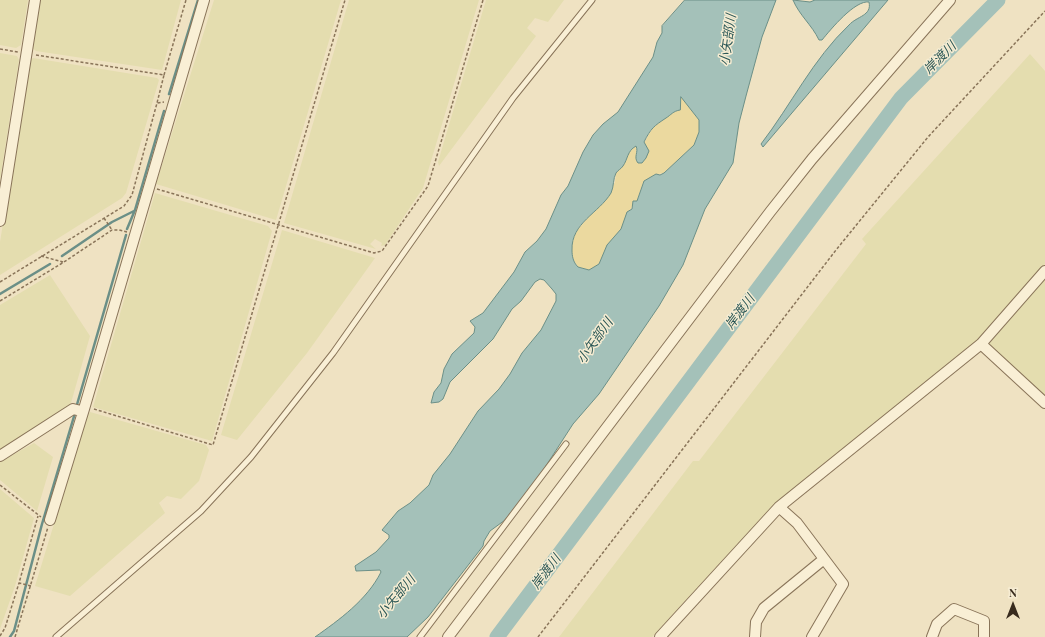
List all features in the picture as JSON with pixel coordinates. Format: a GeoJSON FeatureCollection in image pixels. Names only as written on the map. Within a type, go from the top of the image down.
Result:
{"type":"FeatureCollection","features":[{"type":"Feature","properties":{"kind":"street"},"geometry":{"type":"LineString","coordinates":[[0,221],[34,0]]}},
{"type":"Feature","properties":{"kind":"street"},"geometry":{"type":"LineString","coordinates":[[43,518],[79,410],[149,187],[173,101],[204,0]]}},
{"type":"Feature","properties":{"kind":"street"},"geometry":{"type":"LineString","coordinates":[[448,637],[770,212],[812,159],[950,0]]}},
{"type":"Feature","properties":{"kind":"street"},"geometry":{"type":"LineString","coordinates":[[660,637],[779,507],[981,344],[1045,271]]}},
{"type":"Feature","properties":{"kind":"street"},"geometry":{"type":"LineString","coordinates":[[981,344],[1045,403]]}},
{"type":"Feature","properties":{"kind":"street"},"geometry":{"type":"LineString","coordinates":[[0,456],[79,410]]}},
{"type":"Feature","properties":{"kind":"street"},"geometry":{"type":"LineString","coordinates":[[779,507],[797,523],[843,584],[812,637]]}},
{"type":"Feature","properties":{"kind":"street"},"geometry":{"type":"LineString","coordinates":[[755,637],[756,622],[764,608],[824,559]]}},
{"type":"Feature","properties":{"kind":"street"},"geometry":{"type":"LineString","coordinates":[[932,637],[937,624],[954,609],[984,621],[984,637]]}},
{"type":"Feature","properties":{"kind":"lane"},"geometry":{"type":"LineString","coordinates":[[56,637],[201,511],[251,457],[332,352],[513,98],[592,0]]}},
{"type":"Feature","properties":{"kind":"lane"},"geometry":{"type":"LineString","coordinates":[[420,637],[566,444]]}},
{"type":"Feature","properties":{"kind":"path"},"geometry":{"type":"LineString","coordinates":[[0,282],[40,256],[124,206],[132,196],[156,103],[186,0]]}},
{"type":"Feature","properties":{"kind":"path"},"geometry":{"type":"LineString","coordinates":[[79,410],[92,408],[213,445],[280,225],[345,0]]}},
{"type":"Feature","properties":{"kind":"path"},"geometry":{"type":"LineString","coordinates":[[149,187],[374,253],[382,251],[428,186],[483,0]]}},
{"type":"Feature","properties":{"kind":"path"},"geometry":{"type":"LineString","coordinates":[[538,637],[841,244],[928,137],[1045,12]]}},
{"type":"Feature","properties":{"kind":"path"},"geometry":{"type":"LineString","coordinates":[[0,49],[164,75]]}},
{"type":"Feature","properties":{"kind":"path"},"geometry":{"type":"LineString","coordinates":[[156,103],[173,101]]}},
{"type":"Feature","properties":{"kind":"path"},"geometry":{"type":"LineString","coordinates":[[104,218],[112,230]]}},
{"type":"Feature","properties":{"kind":"path"},"geometry":{"type":"LineString","coordinates":[[0,301],[112,230],[120,230],[134,235]]}},
{"type":"Feature","properties":{"kind":"path"},"geometry":{"type":"LineString","coordinates":[[40,256],[63,262]]}},
{"type":"Feature","properties":{"kind":"path"},"geometry":{"type":"LineString","coordinates":[[0,485],[43,518]]}},
{"type":"Feature","properties":{"kind":"path"},"geometry":{"type":"LineString","coordinates":[[0,636],[5,628],[18,583],[43,518]]}},
{"type":"Feature","properties":{"kind":"path"},"geometry":{"type":"LineString","coordinates":[[15,637],[31,586],[43,518]]}},
{"type":"Feature","properties":{"kind":"path"},"geometry":{"type":"LineString","coordinates":[[18,583],[31,586]]}},
{"type":"Feature","properties":{"kind":"shaded area"},"geometry":{"type":"Polygon","coordinates":[[[0,0],[28,0],[21,45],[16,48],[0,45],[0,0]]]}},
{"type":"Feature","properties":{"kind":"shaded area"},"geometry":{"type":"Polygon","coordinates":[[[39,0],[181,0],[162,70],[36,51],[31,47],[39,0]]]}},
{"type":"Feature","properties":{"kind":"shaded area"},"geometry":{"type":"Polygon","coordinates":[[[214,0],[341,0],[276,220],[156,184],[214,0]]]}},
{"type":"Feature","properties":{"kind":"shaded area"},"geometry":{"type":"Polygon","coordinates":[[[349,0],[479,0],[423,188],[385,245],[381,246],[382,243],[375,239],[370,244],[376,249],[284,223],[349,0]]]}},
{"type":"Feature","properties":{"kind":"shaded area"},"geometry":{"type":"Polygon","coordinates":[[[486,0],[564,0],[548,22],[535,18],[527,28],[536,36],[439,166],[438,162],[486,0]]]}},
{"type":"Feature","properties":{"kind":"shaded area"},"geometry":{"type":"Polygon","coordinates":[[[0,53],[17,56],[19,60],[0,180],[0,53]]]}},
{"type":"Feature","properties":{"kind":"shaded area"},"geometry":{"type":"Polygon","coordinates":[[[1030,54],[1045,71],[1045,264],[979,340],[766,513],[652,637],[559,637],[693,461],[699,461],[866,244],[862,239],[1030,54]]]}},
{"type":"Feature","properties":{"kind":"shaded area"},"geometry":{"type":"Polygon","coordinates":[[[33,58],[157,78],[159,80],[126,193],[122,198],[0,275],[0,242],[29,61],[33,58]]]}},
{"type":"Feature","properties":{"kind":"shaded area"},"geometry":{"type":"Polygon","coordinates":[[[155,193],[268,226],[272,231],[212,441],[93,407],[155,193]]]}},
{"type":"Feature","properties":{"kind":"shaded area"},"geometry":{"type":"Polygon","coordinates":[[[282,230],[375,258],[307,353],[237,440],[221,435],[282,230]]]}},
{"type":"Feature","properties":{"kind":"shaded area"},"geometry":{"type":"Polygon","coordinates":[[[50,275],[90,336],[69,410],[0,452],[0,305],[50,275]]]}},
{"type":"Feature","properties":{"kind":"shaded area"},"geometry":{"type":"Polygon","coordinates":[[[1045,277],[1045,398],[988,345],[989,341],[1045,277]]]}},
{"type":"Feature","properties":{"kind":"shaded area"},"geometry":{"type":"Polygon","coordinates":[[[90,412],[206,445],[209,450],[199,481],[181,499],[167,496],[159,503],[165,513],[70,596],[35,586],[87,416],[90,412]]]}},
{"type":"Feature","properties":{"kind":"shaded area"},"geometry":{"type":"Polygon","coordinates":[[[34,443],[53,457],[37,511],[0,480],[0,462],[34,443]]]}},
{"type":"Feature","properties":{"kind":"shaded area"},"geometry":{"type":"Polygon","coordinates":[[[0,489],[34,518],[15,586],[0,629],[0,489]]]}},
{"type":"Feature","properties":{"kind":"sand"},"geometry":{"type":"Polygon","coordinates":[[[681,96],[699,120],[699,132],[694,145],[664,173],[657,174],[643,183],[637,201],[634,202],[621,229],[606,248],[599,264],[589,270],[578,267],[572,257],[572,245],[575,233],[589,216],[604,202],[615,182],[616,173],[626,160],[628,153],[636,146],[636,161],[648,135],[656,124],[680,109],[681,96]]]}},
{"type":"Feature","properties":{"kind":"water","name":"小矢部川"},"geometry":{"type":"Polygon","coordinates":[[[685,0],[776,0],[762,37],[746,96],[739,123],[733,163],[705,209],[683,265],[659,306],[599,394],[573,424],[540,475],[505,520],[490,531],[484,541],[483,546],[428,617],[407,637],[315,637],[352,609],[368,592],[381,572],[380,570],[356,571],[355,566],[376,552],[389,538],[389,535],[382,530],[398,511],[410,503],[429,485],[433,475],[450,454],[478,411],[499,389],[522,353],[541,330],[556,301],[556,294],[544,280],[540,279],[535,282],[521,301],[512,309],[493,339],[450,382],[443,399],[439,402],[431,403],[434,392],[441,383],[444,369],[452,354],[474,333],[475,327],[470,321],[483,313],[514,272],[525,252],[537,241],[546,229],[561,195],[568,186],[583,152],[593,135],[603,124],[618,112],[653,57],[657,42],[662,33],[662,26],[685,0]],[[681,97],[680,110],[674,112],[658,123],[649,133],[644,142],[649,151],[642,163],[638,163],[637,161],[636,146],[631,150],[625,163],[615,175],[611,193],[600,207],[581,225],[576,233],[573,241],[572,252],[574,261],[578,267],[589,270],[599,264],[607,245],[621,229],[627,212],[632,209],[633,201],[637,201],[644,181],[656,174],[660,175],[664,173],[694,145],[699,132],[699,120],[681,97]]]}},
{"type":"Feature","properties":{"kind":"water"},"geometry":{"type":"Polygon","coordinates":[[[793,0],[810,2],[815,0],[888,0],[763,147],[761,144],[824,52],[852,22],[866,13],[869,7],[869,2],[863,3],[850,10],[822,40],[819,40],[793,0]]]}},
{"type":"Feature","properties":{"kind":"waterway"},"geometry":{"type":"LineString","coordinates":[[169,94],[198,0]]}},
{"type":"Feature","properties":{"kind":"waterway","name":"岸渡川"},"geometry":{"type":"LineString","coordinates":[[497,637],[901,98],[998,0]]}},
{"type":"Feature","properties":{"kind":"waterway"},"geometry":{"type":"LineString","coordinates":[[127,229],[135,210],[164,111]]}},
{"type":"Feature","properties":{"kind":"waterway"},"geometry":{"type":"LineString","coordinates":[[62,256],[112,222],[134,211]]}},
{"type":"Feature","properties":{"kind":"waterway"},"geometry":{"type":"LineString","coordinates":[[76,408],[126,235]]}},
{"type":"Feature","properties":{"kind":"waterway"},"geometry":{"type":"LineString","coordinates":[[0,294],[50,264]]}},
{"type":"Feature","properties":{"kind":"waterway"},"geometry":{"type":"LineString","coordinates":[[10,637],[14,631],[42,524],[75,413]]}}]}
